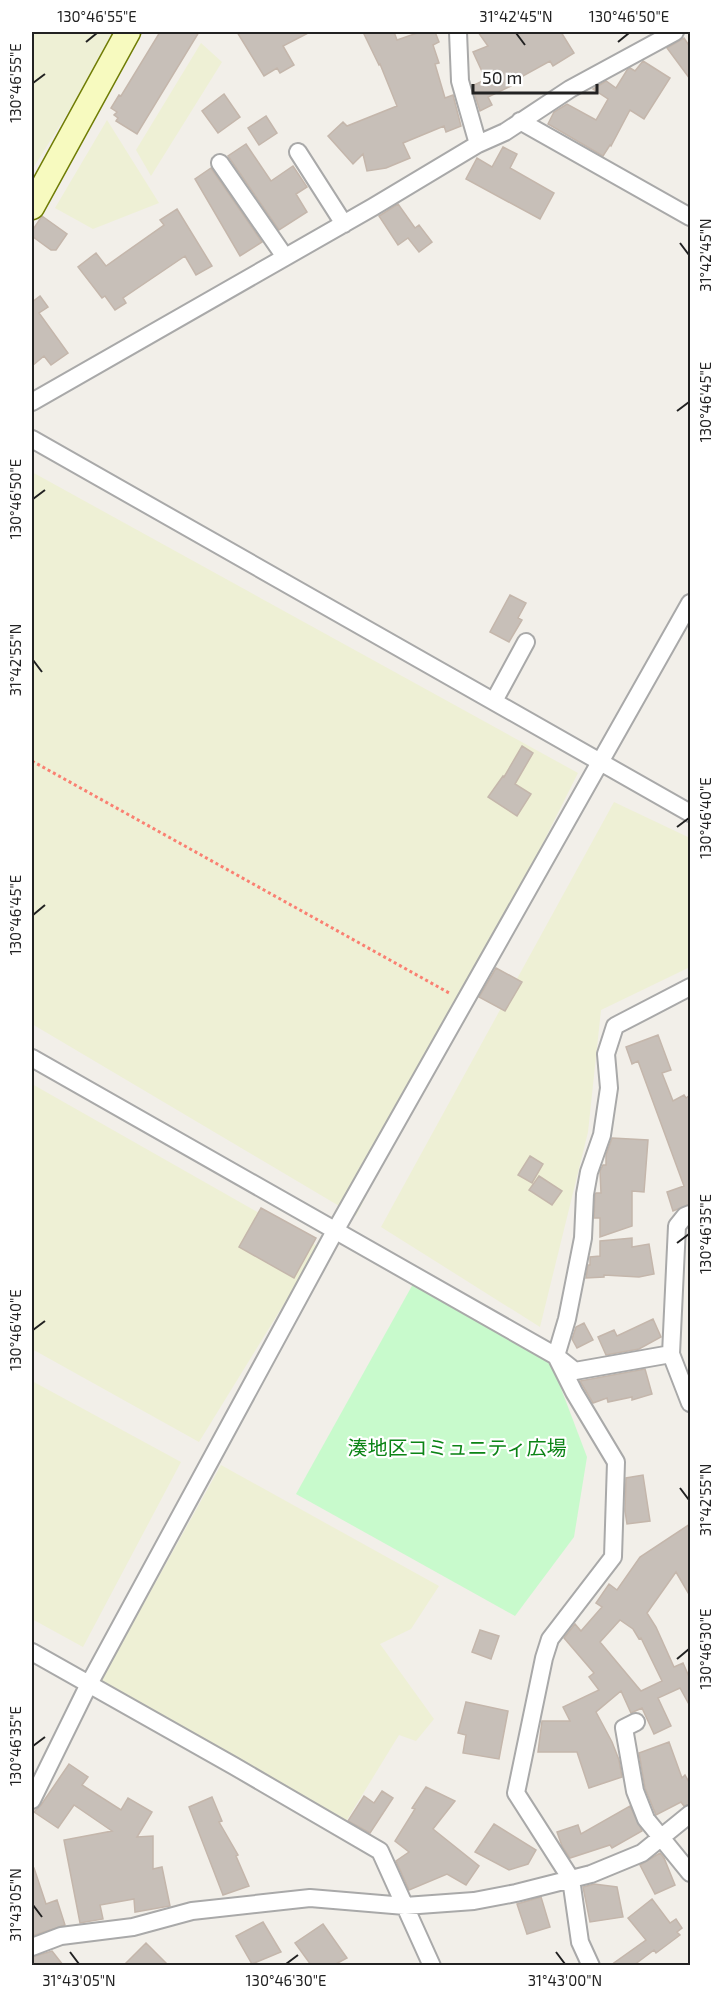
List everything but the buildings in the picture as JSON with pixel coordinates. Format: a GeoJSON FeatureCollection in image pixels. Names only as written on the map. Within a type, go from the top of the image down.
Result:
{"type":"FeatureCollection","features":[{"type":"Feature","properties":{"kind":"street"},"geometry":{"type":"LineString","coordinates":[[32,207],[128,32]]}},
{"type":"Feature","properties":{"kind":"street"},"geometry":{"type":"LineString","coordinates":[[458,32],[460,81],[478,144]]}},
{"type":"Feature","properties":{"kind":"street"},"geometry":{"type":"LineString","coordinates":[[32,402],[344,224],[478,144],[505,132],[570,89],[675,32]]}},
{"type":"Feature","properties":{"kind":"street"},"geometry":{"type":"LineString","coordinates":[[520,121],[690,217]]}},
{"type":"Feature","properties":{"kind":"street"},"geometry":{"type":"LineString","coordinates":[[298,152],[344,224]]}},
{"type":"Feature","properties":{"kind":"street"},"geometry":{"type":"LineString","coordinates":[[220,163],[285,258]]}},
{"type":"Feature","properties":{"kind":"street"},"geometry":{"type":"LineString","coordinates":[[32,439],[690,813]]}},
{"type":"Feature","properties":{"kind":"street"},"geometry":{"type":"LineString","coordinates":[[32,1800],[89,1684],[335,1232],[690,603]]}},
{"type":"Feature","properties":{"kind":"street"},"geometry":{"type":"LineString","coordinates":[[494,701],[526,642]]}},
{"type":"Feature","properties":{"kind":"street"},"geometry":{"type":"LineString","coordinates":[[591,1965],[580,1942],[571,1879],[516,1793],[550,1639],[613,1557],[616,1462],[574,1392],[556,1356],[567,1319],[583,1238],[585,1194],[589,1172],[602,1135],[609,1088],[606,1054],[615,1026],[690,987]]}},
{"type":"Feature","properties":{"kind":"street"},"geometry":{"type":"LineString","coordinates":[[32,1058],[556,1356],[575,1371],[671,1354]]}},
{"type":"Feature","properties":{"kind":"street"},"geometry":{"type":"LineString","coordinates":[[690,1214],[685,1216],[677,1226],[671,1354],[690,1403]]}},
{"type":"Feature","properties":{"kind":"street"},"geometry":{"type":"LineString","coordinates":[[32,1652],[380,1851],[432,1965]]}},
{"type":"Feature","properties":{"kind":"street"},"geometry":{"type":"LineString","coordinates":[[636,1722],[624,1728],[635,1791],[646,1819],[690,1873]]}},
{"type":"Feature","properties":{"kind":"street"},"geometry":{"type":"LineString","coordinates":[[32,1947],[61,1936],[133,1927],[192,1911],[310,1898],[405,1906],[474,1901],[516,1893],[591,1874],[642,1853],[690,1814]]}},
{"type":"Feature","properties":{"kind":"path"},"geometry":{"type":"LineString","coordinates":[[32,761],[465,1002]]}},
{"type":"Feature","properties":{"kind":"green space"},"geometry":{"type":"Polygon","coordinates":[[[32,32],[118,32],[32,170],[32,32]]]}},
{"type":"Feature","properties":{"kind":"green space"},"geometry":{"type":"Polygon","coordinates":[[[201,43],[222,62],[151,176],[136,150],[201,43]]]}},
{"type":"Feature","properties":{"kind":"green space"},"geometry":{"type":"Polygon","coordinates":[[[107,120],[159,203],[93,229],[55,208],[107,120]]]}},
{"type":"Feature","properties":{"kind":"green space"},"geometry":{"type":"Polygon","coordinates":[[[32,472],[578,773],[356,1216],[32,1024],[32,472]]]}},
{"type":"Feature","properties":{"kind":"green space"},"geometry":{"type":"Polygon","coordinates":[[[614,802],[690,838],[690,967],[601,1010],[588,1132],[540,1327],[381,1227],[614,802]]]}},
{"type":"Feature","properties":{"kind":"green space"},"geometry":{"type":"Polygon","coordinates":[[[32,1084],[319,1247],[199,1442],[32,1349],[32,1084]]]}},
{"type":"Feature","properties":{"kind":"green space","name":"湊地区コミュニティ広場"},"geometry":{"type":"Polygon","coordinates":[[[413,1284],[551,1362],[587,1457],[574,1537],[515,1616],[296,1494],[413,1284]]]}},
{"type":"Feature","properties":{"kind":"green space"},"geometry":{"type":"Polygon","coordinates":[[[32,1381],[181,1462],[83,1647],[32,1619],[32,1381]]]}},
{"type":"Feature","properties":{"kind":"green space"},"geometry":{"type":"Polygon","coordinates":[[[221,1465],[439,1586],[411,1629],[380,1644],[434,1719],[416,1741],[399,1735],[345,1823],[100,1682],[221,1465]]]}}]}
